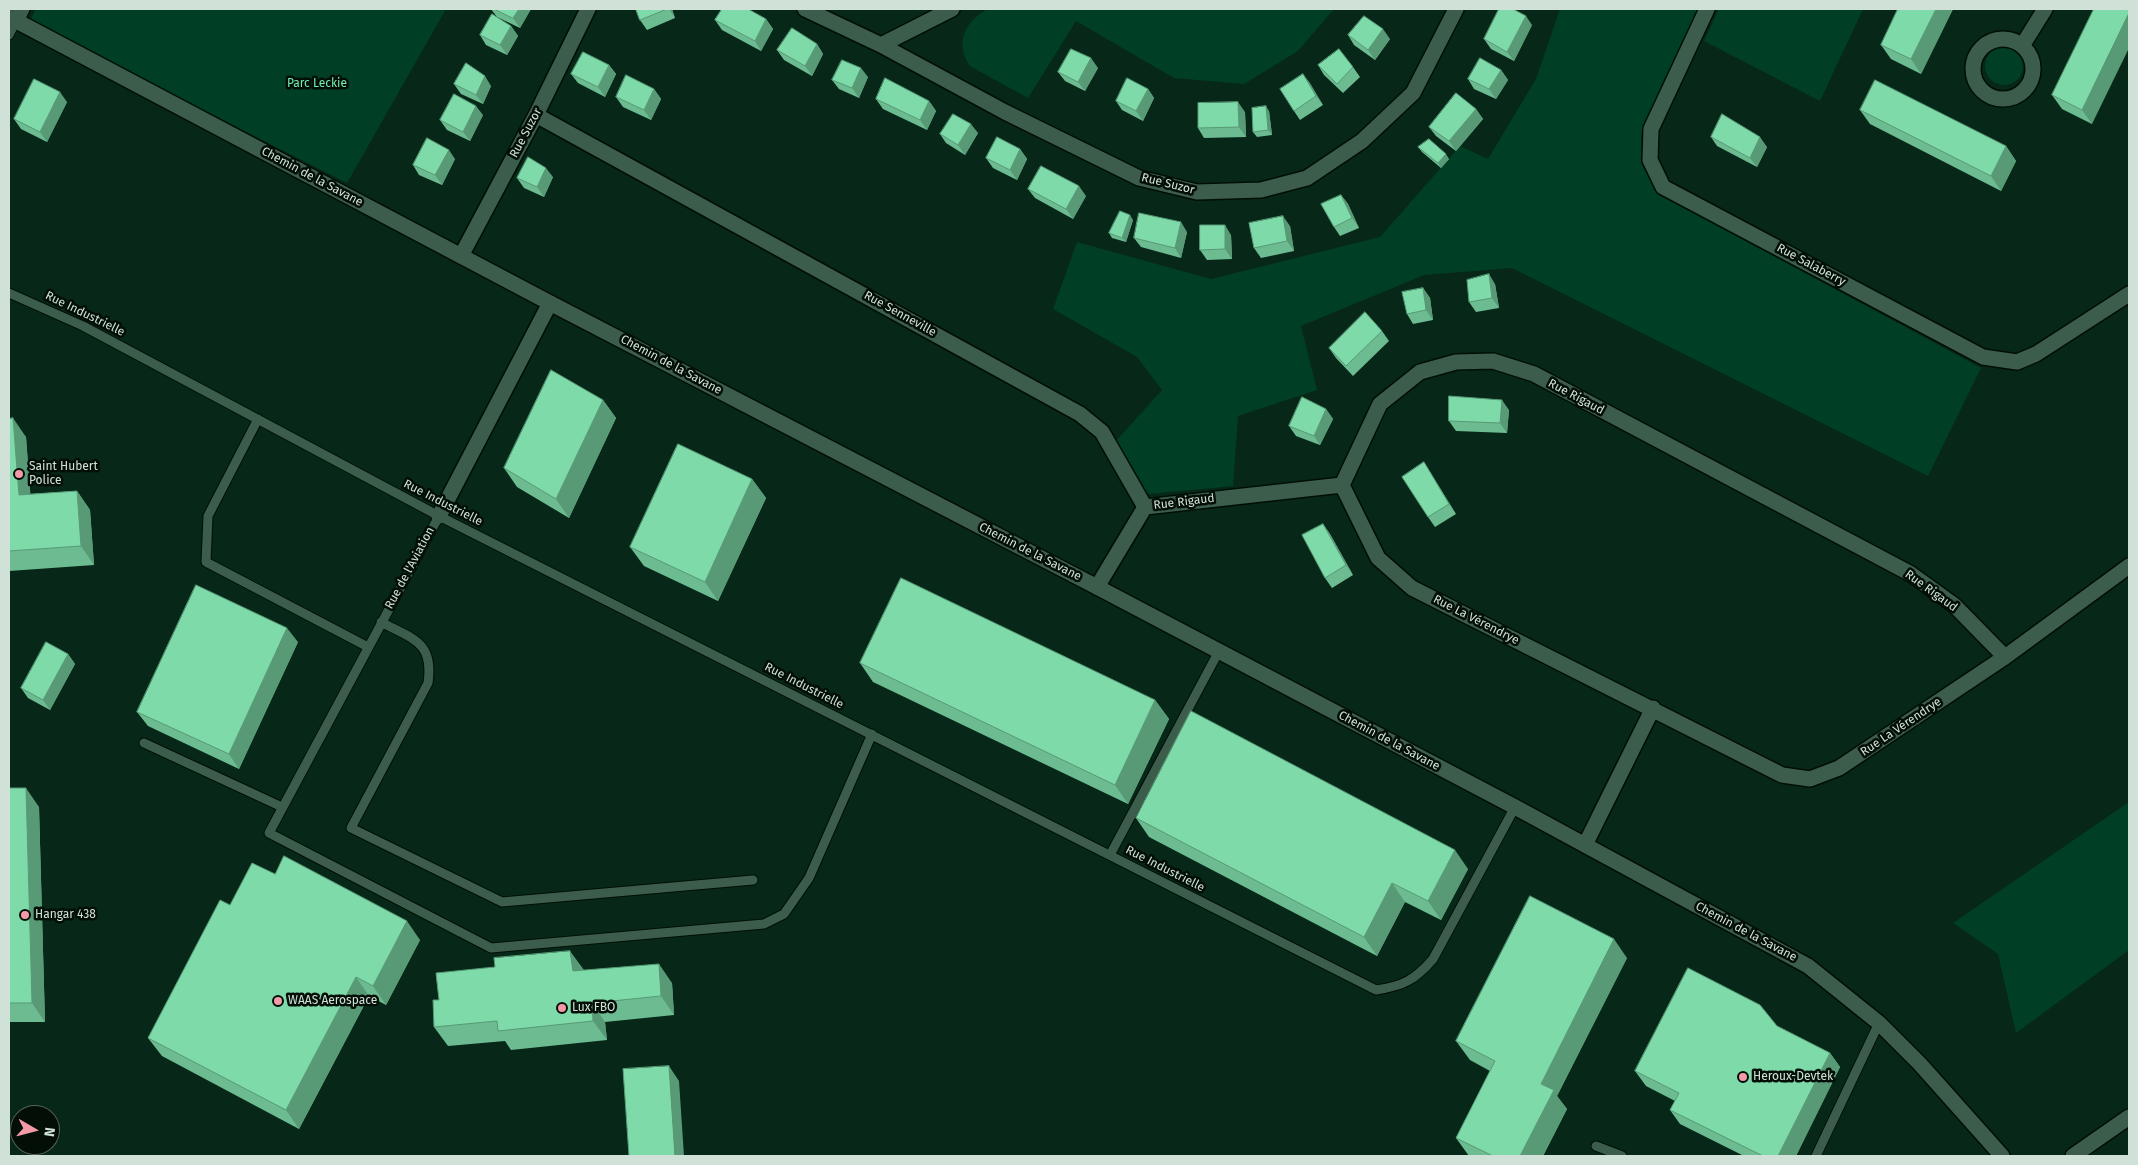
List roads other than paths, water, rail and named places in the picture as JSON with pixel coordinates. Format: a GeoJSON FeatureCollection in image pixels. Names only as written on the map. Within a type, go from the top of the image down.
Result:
{"type":"FeatureCollection","features":[{"type":"Feature","properties":{"kind":"street","name":"Rue Suzor"},"geometry":{"type":"LineString","coordinates":[[461,256],[536,115],[588,9]]}},
{"type":"Feature","properties":{"kind":"street","name":"Rue Suzor"},"geometry":{"type":"LineString","coordinates":[[806,9],[1005,112],[1139,178],[1197,192],[1261,190],[1307,178],[1362,141],[1414,93],[1456,9]]}},
{"type":"Feature","properties":{"kind":"street"},"geometry":{"type":"LineString","coordinates":[[880,46],[952,9]]}},
{"type":"Feature","properties":{"kind":"street","name":"Rue Salaberry"},"geometry":{"type":"LineString","coordinates":[[1707,9],[1651,129],[1650,160],[1663,187],[1983,357],[2017,362],[2036,354],[2129,294]]}},
{"type":"Feature","properties":{"kind":"street"},"geometry":{"type":"LineString","coordinates":[[2022,46],[2045,9]]}},
{"type":"Feature","properties":{"kind":"street","name":"Chemin de la Savane"},"geometry":{"type":"LineString","coordinates":[[16,15],[461,256],[1515,807],[1808,966],[1879,1023],[1920,1064],[2002,1156]]}},
{"type":"Feature","properties":{"kind":"street"},"geometry":{"type":"LineString","coordinates":[[2000,39],[2012,40],[2022,46],[2028,51],[2033,64],[2034,72],[2030,84],[2020,94],[2011,99],[1996,99],[1987,95],[1978,86],[1974,77],[1973,66],[1978,52],[1990,42],[2000,39]]}},
{"type":"Feature","properties":{"kind":"street","name":"Rue Senneville"},"geometry":{"type":"LineString","coordinates":[[536,115],[1080,414],[1102,432],[1146,507]]}},
{"type":"Feature","properties":{"kind":"street","name":"Rue de l'Aviation"},"geometry":{"type":"LineString","coordinates":[[439,516],[550,303]]}},
{"type":"Feature","properties":{"kind":"street","name":"Rue Rigaud"},"geometry":{"type":"LineString","coordinates":[[1146,507],[1342,485],[1380,404],[1420,372],[1456,362],[1493,361],[1534,374],[1911,574],[1954,605],[2005,657]]}},
{"type":"Feature","properties":{"kind":"street","name":"Rue La Vérendrye"},"geometry":{"type":"LineString","coordinates":[[1342,485],[1378,558],[1412,588],[1653,708],[1782,775],[1810,779],[1840,768],[2005,657],[2129,566]]}},
{"type":"Feature","properties":{"kind":"street"},"geometry":{"type":"LineString","coordinates":[[1097,587],[1146,507]]}},
{"type":"Feature","properties":{"kind":"street"},"geometry":{"type":"LineString","coordinates":[[1585,845],[1653,708]]}},
{"type":"Feature","properties":{"kind":"street"},"geometry":{"type":"LineString","coordinates":[[2073,1156],[2129,1116]]}},
{"type":"Feature","properties":{"kind":"lane"},"geometry":{"type":"LineString","coordinates":[[9,35],[16,15]]}},
{"type":"Feature","properties":{"kind":"lane","name":"Rue Industrielle"},"geometry":{"type":"LineString","coordinates":[[9,293],[84,326],[439,516],[1376,990],[1403,985],[1421,974],[1433,960],[1515,807]]}},
{"type":"Feature","properties":{"kind":"lane"},"geometry":{"type":"LineString","coordinates":[[258,419],[208,516],[206,562],[368,647]]}},
{"type":"Feature","properties":{"kind":"lane","name":"Rue de l'Aviation"},"geometry":{"type":"LineString","coordinates":[[439,516],[269,833],[491,948],[764,924],[784,914],[809,878],[872,734]]}},
{"type":"Feature","properties":{"kind":"lane"},"geometry":{"type":"LineString","coordinates":[[382,622],[421,644],[428,656],[430,667],[428,683],[351,828],[502,902],[753,880]]}},
{"type":"Feature","properties":{"kind":"lane"},"geometry":{"type":"LineString","coordinates":[[1110,855],[1219,651]]}},
{"type":"Feature","properties":{"kind":"lane"},"geometry":{"type":"LineString","coordinates":[[144,743],[282,807]]}},
{"type":"Feature","properties":{"kind":"lane"},"geometry":{"type":"LineString","coordinates":[[1816,1156],[1879,1023]]}},
{"type":"Feature","properties":{"kind":"lane"},"geometry":{"type":"LineString","coordinates":[[1596,1146],[1622,1156]]}},
{"type":"Feature","properties":{"kind":"place","name":"Saint Hubert Police"},"geometry":{"type":"Point","coordinates":[19,474]}},
{"type":"Feature","properties":{"kind":"place","name":"Hangar 438"},"geometry":{"type":"Point","coordinates":[25,915]}},
{"type":"Feature","properties":{"kind":"place","name":"WAAS Aerospace"},"geometry":{"type":"Point","coordinates":[278,1001]}},
{"type":"Feature","properties":{"kind":"place","name":"Lux FBO"},"geometry":{"type":"Point","coordinates":[562,1008]}},
{"type":"Feature","properties":{"kind":"place","name":"Heroux-Devtek"},"geometry":{"type":"Point","coordinates":[1743,1077]}},
{"type":"Feature","properties":{"kind":"park label","name":"Parc Leckie"},"geometry":{"type":"Point","coordinates":[317,84]}}]}
